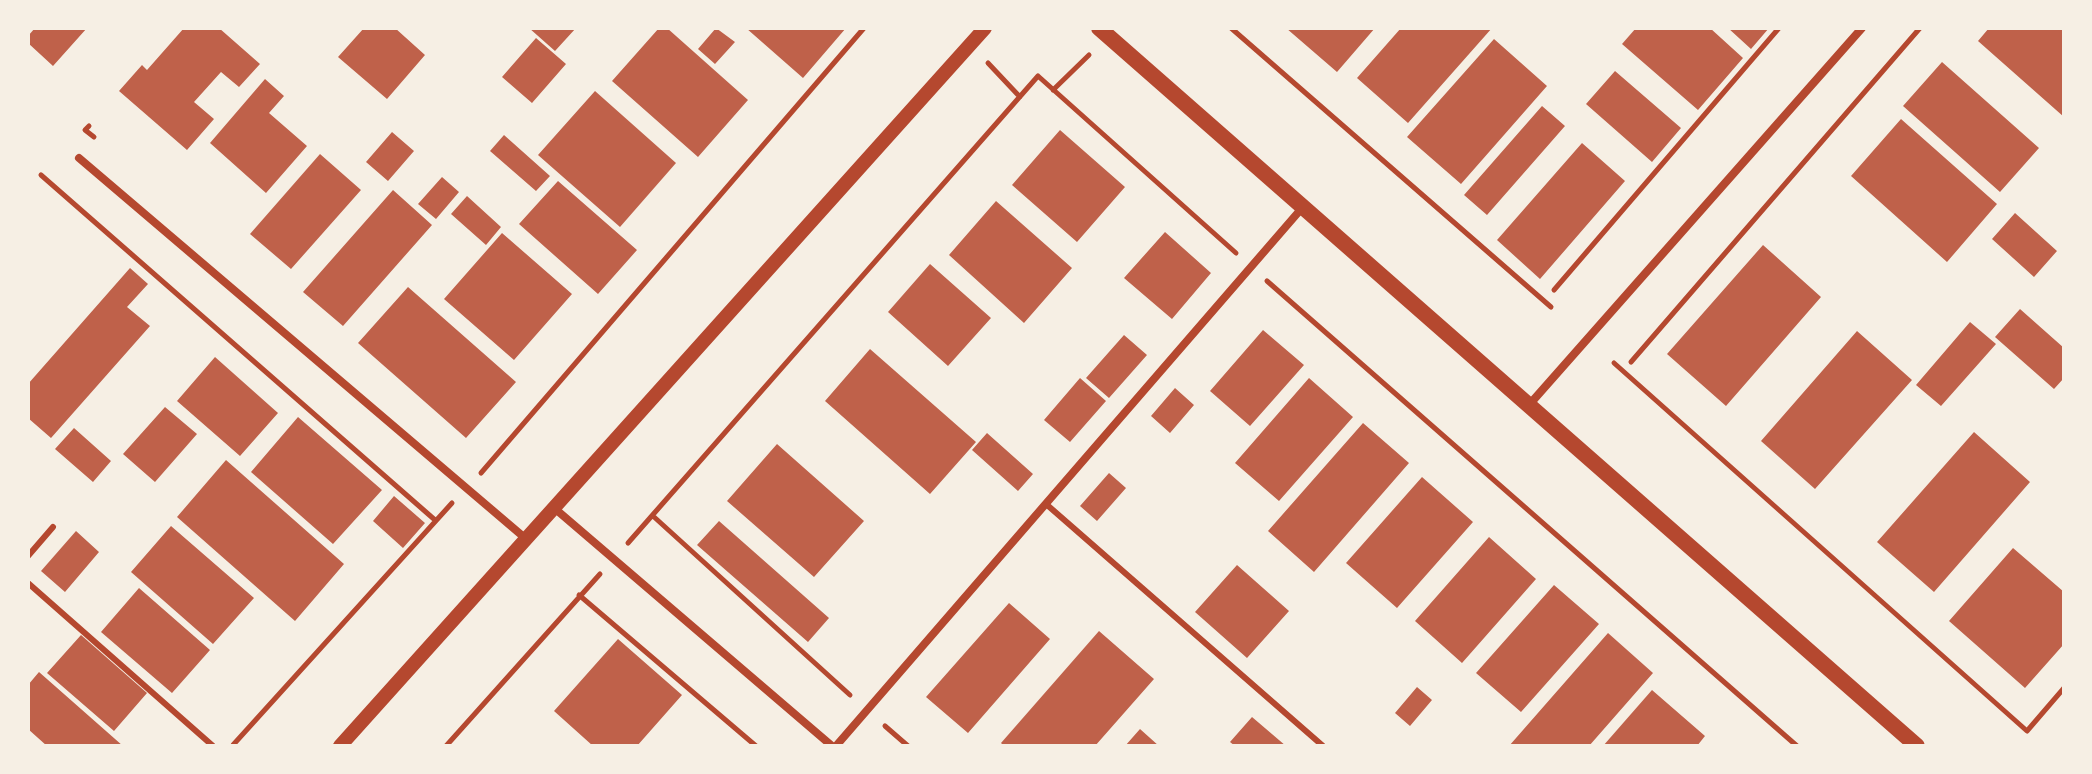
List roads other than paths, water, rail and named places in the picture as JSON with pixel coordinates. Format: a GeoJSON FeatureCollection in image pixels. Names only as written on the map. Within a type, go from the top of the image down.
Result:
{"type":"FeatureCollection","features":[{"type":"Feature","properties":{"kind":"main road"},"geometry":{"type":"LineString","coordinates":[[1103,33],[1917,746]]}},
{"type":"Feature","properties":{"kind":"street"},"geometry":{"type":"LineString","coordinates":[[340,746],[985,28]]}},
{"type":"Feature","properties":{"kind":"street"},"geometry":{"type":"LineString","coordinates":[[1528,405],[1862,28]]}},
{"type":"Feature","properties":{"kind":"street"},"geometry":{"type":"LineString","coordinates":[[79,158],[525,538]]}},
{"type":"Feature","properties":{"kind":"street"},"geometry":{"type":"LineString","coordinates":[[552,507],[834,746],[1302,208]]}},
{"type":"Feature","properties":{"kind":"lane"},"geometry":{"type":"LineString","coordinates":[[1046,504],[1323,746]]}},
{"type":"Feature","properties":{"kind":"lane"},"geometry":{"type":"LineString","coordinates":[[28,556],[53,527]]}},
{"type":"Feature","properties":{"kind":"lane"},"geometry":{"type":"LineString","coordinates":[[28,583],[213,746]]}}]}
